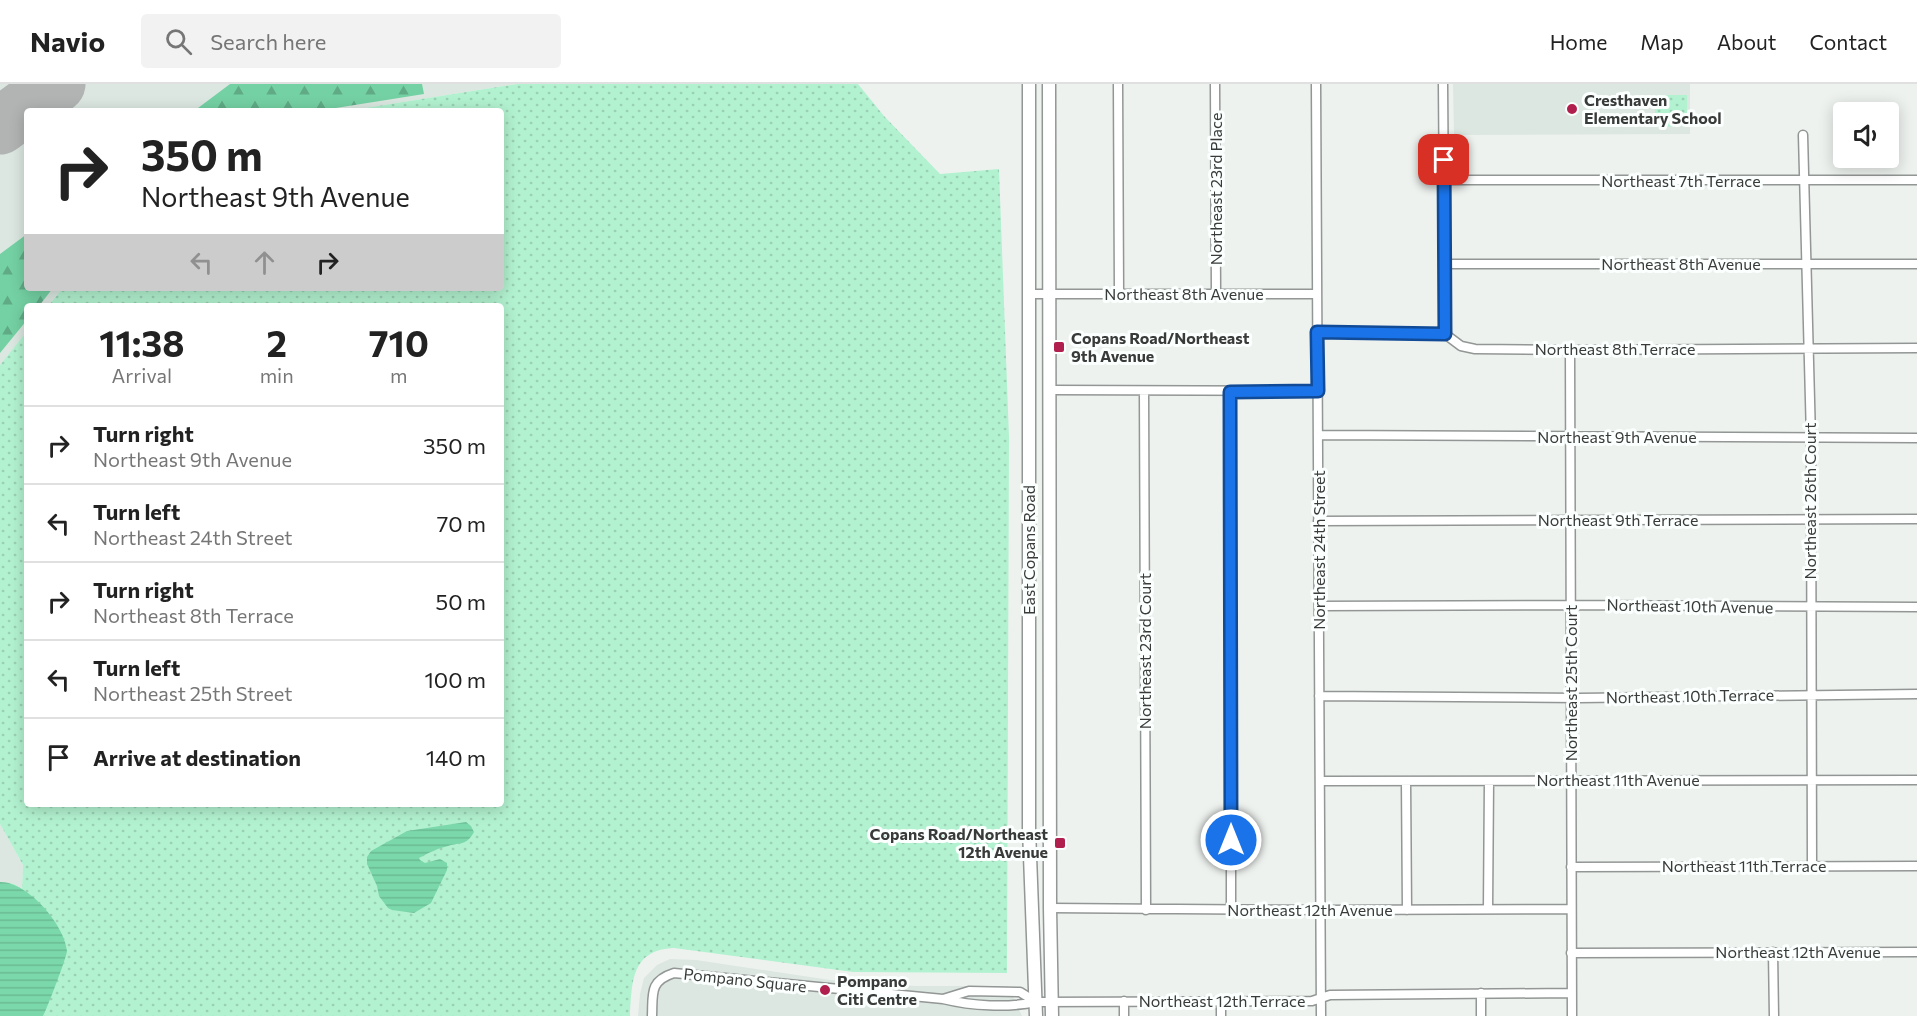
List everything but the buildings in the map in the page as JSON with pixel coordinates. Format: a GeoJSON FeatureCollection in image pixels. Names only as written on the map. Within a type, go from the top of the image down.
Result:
{"type":"FeatureCollection","features":[{"type":"Feature","properties":{"kind":"main road","name":"East Copans Road"},"geometry":{"type":"LineString","coordinates":[[1029,84],[1029,829],[1036,1016]]}},
{"type":"Feature","properties":{"kind":"main road","name":"East Copans Road"},"geometry":{"type":"LineString","coordinates":[[1049,84],[1052,1016]]}},
{"type":"Feature","properties":{"kind":"street"},"geometry":{"type":"LineString","coordinates":[[1118,84],[1119,293]]}},
{"type":"Feature","properties":{"kind":"street","name":"Northeast 23rd Place"},"geometry":{"type":"LineString","coordinates":[[1215,84],[1216,294]]}},
{"type":"Feature","properties":{"kind":"street","name":"Northeast 24th Street"},"geometry":{"type":"LineString","coordinates":[[1316,84],[1321,1016]]}},
{"type":"Feature","properties":{"kind":"street"},"geometry":{"type":"LineString","coordinates":[[1443,84],[1445,334]]}},
{"type":"Feature","properties":{"kind":"street","name":"Northeast 26th Court"},"geometry":{"type":"LineString","coordinates":[[1803,135],[1811,438],[1812,866]]}},
{"type":"Feature","properties":{"kind":"street","name":"Northeast 7th Terrace"},"geometry":{"type":"LineString","coordinates":[[1444,180],[1917,180]]}},
{"type":"Feature","properties":{"kind":"street","name":"Northeast 8th Avenue"},"geometry":{"type":"LineString","coordinates":[[1445,264],[1917,264]]}},
{"type":"Feature","properties":{"kind":"street","name":"Northeast 8th Avenue"},"geometry":{"type":"LineString","coordinates":[[1029,294],[1317,294]]}},
{"type":"Feature","properties":{"kind":"street","name":"Northeast 8th Terrace"},"geometry":{"type":"LineString","coordinates":[[1317,332],[1445,334],[1461,346],[1475,348],[1570,350],[1917,348]]}},
{"type":"Feature","properties":{"kind":"street","name":"Northeast 25th Court"},"geometry":{"type":"LineString","coordinates":[[1570,350],[1572,1016]]}},
{"type":"Feature","properties":{"kind":"street"},"geometry":{"type":"LineString","coordinates":[[1051,390],[1318,391]]}},
{"type":"Feature","properties":{"kind":"street","name":"Northeast 23rd Court"},"geometry":{"type":"LineString","coordinates":[[1144,391],[1146,910]]}},
{"type":"Feature","properties":{"kind":"street"},"geometry":{"type":"LineString","coordinates":[[1230,392],[1231,910]]}},
{"type":"Feature","properties":{"kind":"street","name":"Northeast 9th Avenue"},"geometry":{"type":"LineString","coordinates":[[1318,435],[1917,438]]}},
{"type":"Feature","properties":{"kind":"street","name":"Northeast 9th Terrace"},"geometry":{"type":"LineString","coordinates":[[1318,521],[1917,519]]}},
{"type":"Feature","properties":{"kind":"street","name":"Northeast 10th Avenue"},"geometry":{"type":"LineString","coordinates":[[1319,606],[1917,607]]}},
{"type":"Feature","properties":{"kind":"street","name":"Northeast 10th Terrace"},"geometry":{"type":"LineString","coordinates":[[1319,696],[1571,698],[1917,694]]}},
{"type":"Feature","properties":{"kind":"street","name":"Northeast 11th Avenue"},"geometry":{"type":"LineString","coordinates":[[1320,781],[1917,780]]}},
{"type":"Feature","properties":{"kind":"street"},"geometry":{"type":"LineString","coordinates":[[1406,781],[1407,910]]}},
{"type":"Feature","properties":{"kind":"street"},"geometry":{"type":"LineString","coordinates":[[1488,909],[1489,781]]}},
{"type":"Feature","properties":{"kind":"street","name":"Northeast 11th Terrace"},"geometry":{"type":"LineString","coordinates":[[1571,867],[1917,866]]}},
{"type":"Feature","properties":{"kind":"street","name":"Northeast 12th Avenue"},"geometry":{"type":"LineString","coordinates":[[1050,908],[1146,910],[1571,909]]}},
{"type":"Feature","properties":{"kind":"street"},"geometry":{"type":"LineString","coordinates":[[1773,952],[1774,1016]]}},
{"type":"Feature","properties":{"kind":"street","name":"Northeast 12th Avenue"},"geometry":{"type":"LineString","coordinates":[[1571,954],[1917,952]]}},
{"type":"Feature","properties":{"kind":"street","name":"Pompano Square"},"geometry":{"type":"LineString","coordinates":[[652,1016],[653,987],[662,977],[674,973],[942,999],[969,991],[1020,992],[1036,1002],[1052,1002]]}},
{"type":"Feature","properties":{"kind":"street"},"geometry":{"type":"LineString","coordinates":[[1481,993],[1481,1016]]}},
{"type":"Feature","properties":{"kind":"street","name":"Northeast 12th Terrace"},"geometry":{"type":"LineString","coordinates":[[1052,1002],[1221,1003],[1321,1000],[1330,995],[1571,993]]}},
{"type":"Feature","properties":{"kind":"street"},"geometry":{"type":"LineString","coordinates":[[1124,1001],[1124,1016]]}},
{"type":"Feature","properties":{"kind":"street"},"geometry":{"type":"LineString","coordinates":[[1221,1003],[1221,1016]]}},
{"type":"Feature","properties":{"kind":"shaded area"},"geometry":{"type":"Polygon","coordinates":[[[0,84],[517,84],[365,108],[24,108],[24,291],[60,291],[50,303],[24,303],[24,335],[0,365],[0,84]]]}},
{"type":"Feature","properties":{"kind":"shaded area"},"geometry":{"type":"Polygon","coordinates":[[[517,84],[858,84],[884,116],[940,174],[999,169],[1009,437],[1007,973],[853,972],[674,948],[660,950],[642,961],[633,980],[630,1016],[0,1016],[0,882],[14,884],[22,889],[23,865],[0,824],[0,365],[24,335],[24,807],[504,807],[504,303],[50,303],[60,291],[504,291],[504,108],[365,108],[517,84]]]}},
{"type":"Feature","properties":{"kind":"shaded area","name":"Cresthaven Elementary School"},"geometry":{"type":"Polygon","coordinates":[[[1453,84],[1690,84],[1690,134],[1454,135],[1453,84]]]}},
{"type":"Feature","properties":{"kind":"shaded area"},"geometry":{"type":"Polygon","coordinates":[[[1655,95],[1687,95],[1687,126],[1655,127],[1655,95]]]}},
{"type":"Feature","properties":{"kind":"shaded area"},"geometry":{"type":"Polygon","coordinates":[[[466,822],[474,832],[468,840],[437,849],[419,858],[425,863],[440,859],[447,863],[447,870],[431,903],[414,913],[388,908],[379,896],[367,864],[367,857],[371,851],[407,831],[466,822]]]}},
{"type":"Feature","properties":{"kind":"shaded area"},"geometry":{"type":"Polygon","coordinates":[[[0,824],[23,865],[22,889],[0,882],[0,824]]]}},
{"type":"Feature","properties":{"kind":"shaded area"},"geometry":{"type":"Polygon","coordinates":[[[0,882],[22,889],[43,906],[65,941],[66,955],[43,1016],[0,1016],[0,882]]]}},
{"type":"Feature","properties":{"kind":"shaded area","name":"Pompano Citi Centre"},"geometry":{"type":"Polygon","coordinates":[[[670,959],[696,960],[830,980],[915,986],[1008,986],[1022,1016],[638,1016],[644,978],[657,965],[670,959]]]}},
{"type":"Feature","properties":{"kind":"green space"},"geometry":{"type":"Polygon","coordinates":[[[230,84],[422,84],[424,94],[336,108],[198,108],[230,84]]]}},
{"type":"Feature","properties":{"kind":"green space"},"geometry":{"type":"Polygon","coordinates":[[[24,236],[24,291],[51,291],[41,303],[24,303],[24,324],[0,353],[0,254],[24,236]]]}},
{"type":"Feature","properties":{"kind":"runway"},"geometry":{"type":"LineString","coordinates":[[24,108],[57,84]]}},
{"type":"Feature","properties":{"kind":"runway"},"geometry":{"type":"LineString","coordinates":[[0,126],[24,108]]}},
{"type":"Feature","properties":{"kind":"place","name":"Cresthaven Elementary School"},"geometry":{"type":"Point","coordinates":[1572,109]}},
{"type":"Feature","properties":{"kind":"place","name":"Copans Road/Northeast 9th Avenue"},"geometry":{"type":"Point","coordinates":[1059,347]}},
{"type":"Feature","properties":{"kind":"place","name":"Copans Road/Northeast 12th Avenue"},"geometry":{"type":"Point","coordinates":[1060,843]}},
{"type":"Feature","properties":{"kind":"place","name":"Pompano Citi Centre"},"geometry":{"type":"Point","coordinates":[825,990]}},
{"type":"Feature","properties":{"kind":"route"},"geometry":{"type":"LineString","coordinates":[[1231,840],[1230,392],[1318,391],[1317,332],[1445,334],[1444,160]]}}]}
